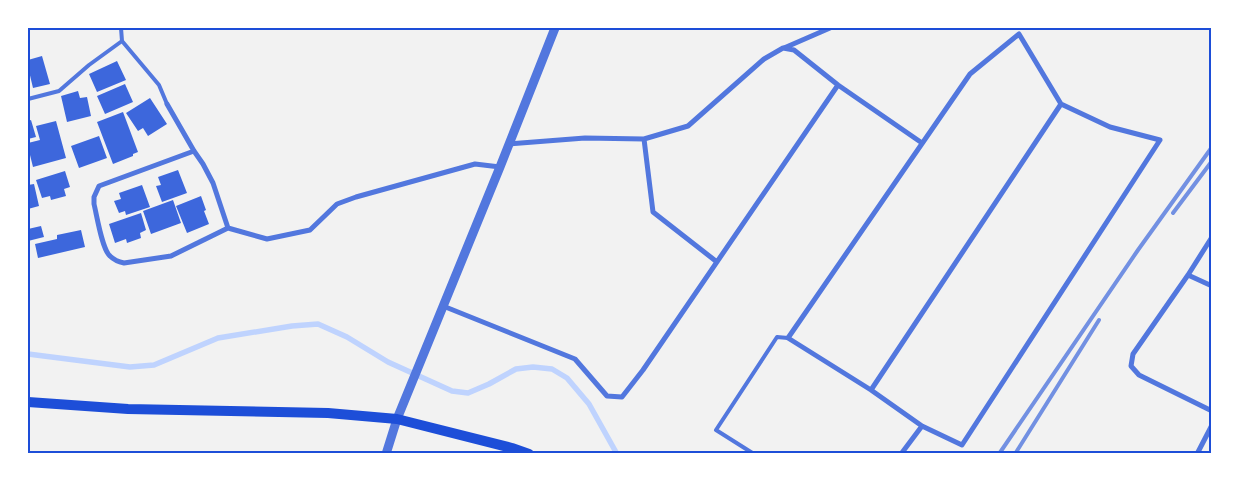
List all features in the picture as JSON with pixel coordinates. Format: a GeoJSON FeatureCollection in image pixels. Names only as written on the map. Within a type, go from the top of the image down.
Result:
{"type":"FeatureCollection","features":[{"type":"Feature","properties":{"kind":"main road"},"geometry":{"type":"LineString","coordinates":[[28,402],[128,409],[328,413],[397,419],[529,454]]}},
{"type":"Feature","properties":{"kind":"street"},"geometry":{"type":"LineString","coordinates":[[388,449],[397,419],[555,28]]}},
{"type":"Feature","properties":{"kind":"street"},"geometry":{"type":"LineString","coordinates":[[508,144],[585,138],[644,139],[688,126],[764,59],[783,48],[830,28]]}},
{"type":"Feature","properties":{"kind":"street"},"geometry":{"type":"LineString","coordinates":[[1020,34],[1061,104],[1110,127],[1160,140],[962,445],[922,426],[871,390],[788,338],[970,74],[1020,34]]}},
{"type":"Feature","properties":{"kind":"street"},"geometry":{"type":"LineString","coordinates":[[783,48],[794,50],[838,85],[922,144]]}},
{"type":"Feature","properties":{"kind":"street"},"geometry":{"type":"LineString","coordinates":[[443,306],[575,360],[606,396],[622,397],[643,370],[838,85]]}},
{"type":"Feature","properties":{"kind":"street"},"geometry":{"type":"LineString","coordinates":[[167,104],[213,182],[228,228]]}},
{"type":"Feature","properties":{"kind":"street"},"geometry":{"type":"LineString","coordinates":[[871,390],[1061,104]]}},
{"type":"Feature","properties":{"kind":"street"},"geometry":{"type":"LineString","coordinates":[[644,139],[653,212],[717,262]]}},
{"type":"Feature","properties":{"kind":"street"},"geometry":{"type":"LineString","coordinates":[[194,151],[99,186],[94,197],[94,204],[105,250],[110,257],[124,263],[171,256],[228,228],[267,240],[310,230],[337,204],[356,197],[474,164],[500,167]]}},
{"type":"Feature","properties":{"kind":"street"},"geometry":{"type":"LineString","coordinates":[[1212,237],[1133,354],[1131,366],[1139,374],[1212,411]]}},
{"type":"Feature","properties":{"kind":"street"},"geometry":{"type":"LineString","coordinates":[[1188,275],[1212,286]]}},
{"type":"Feature","properties":{"kind":"street"},"geometry":{"type":"LineString","coordinates":[[1197,454],[1212,425]]}},
{"type":"Feature","properties":{"kind":"street"},"geometry":{"type":"LineString","coordinates":[[901,454],[922,426]]}},
{"type":"Feature","properties":{"kind":"lane"},"geometry":{"type":"LineString","coordinates":[[121,28],[122,42],[159,85],[167,104]]}},
{"type":"Feature","properties":{"kind":"lane"},"geometry":{"type":"LineString","coordinates":[[1016,28],[1020,34]]}},
{"type":"Feature","properties":{"kind":"lane"},"geometry":{"type":"LineString","coordinates":[[28,99],[60,91],[89,65],[122,42]]}},
{"type":"Feature","properties":{"kind":"lane"},"geometry":{"type":"LineString","coordinates":[[754,454],[716,430],[777,337],[788,338]]}},
{"type":"Feature","properties":{"kind":"building"},"geometry":{"type":"Polygon","coordinates":[[[42,56],[50,84],[33,88],[28,60],[42,56]]]}},
{"type":"Feature","properties":{"kind":"building"},"geometry":{"type":"Polygon","coordinates":[[[117,61],[126,80],[97,92],[89,74],[117,61]]]}},
{"type":"Feature","properties":{"kind":"building"},"geometry":{"type":"Polygon","coordinates":[[[125,84],[133,102],[105,114],[97,96],[125,84]]]}},
{"type":"Feature","properties":{"kind":"building"},"geometry":{"type":"Polygon","coordinates":[[[78,91],[80,98],[87,97],[91,116],[67,122],[61,96],[78,91]]]}},
{"type":"Feature","properties":{"kind":"building"},"geometry":{"type":"Polygon","coordinates":[[[150,98],[167,124],[148,136],[143,128],[138,131],[126,113],[150,98]]]}},
{"type":"Feature","properties":{"kind":"building"},"geometry":{"type":"Polygon","coordinates":[[[123,112],[138,152],[113,164],[97,122],[123,112]]]}},
{"type":"Feature","properties":{"kind":"building"},"geometry":{"type":"Polygon","coordinates":[[[31,120],[36,137],[28,139],[28,121],[31,120]]]}},
{"type":"Feature","properties":{"kind":"building"},"geometry":{"type":"Polygon","coordinates":[[[56,121],[66,158],[33,167],[28,143],[40,140],[36,126],[56,121]]]}},
{"type":"Feature","properties":{"kind":"building"},"geometry":{"type":"Polygon","coordinates":[[[99,136],[107,158],[79,168],[71,146],[99,136]]]}},
{"type":"Feature","properties":{"kind":"building"},"geometry":{"type":"Polygon","coordinates":[[[178,170],[187,193],[162,202],[156,186],[161,185],[158,177],[178,170]]]}},
{"type":"Feature","properties":{"kind":"building"},"geometry":{"type":"Polygon","coordinates":[[[65,171],[70,187],[64,189],[66,196],[51,200],[50,196],[42,198],[36,180],[65,171]]]}},
{"type":"Feature","properties":{"kind":"building"},"geometry":{"type":"Polygon","coordinates":[[[34,184],[39,206],[28,209],[28,185],[34,184]]]}},
{"type":"Feature","properties":{"kind":"building"},"geometry":{"type":"Polygon","coordinates":[[[142,185],[150,207],[126,215],[125,211],[119,213],[114,201],[121,199],[119,193],[142,185]]]}},
{"type":"Feature","properties":{"kind":"building"},"geometry":{"type":"Polygon","coordinates":[[[201,196],[209,224],[187,233],[176,206],[201,196]]]}},
{"type":"Feature","properties":{"kind":"building"},"geometry":{"type":"Polygon","coordinates":[[[173,200],[181,223],[151,234],[143,211],[173,200]]]}},
{"type":"Feature","properties":{"kind":"building"},"geometry":{"type":"Polygon","coordinates":[[[141,213],[146,230],[140,233],[141,238],[127,243],[126,239],[115,243],[109,224],[141,213]]]}},
{"type":"Feature","properties":{"kind":"building"},"geometry":{"type":"Polygon","coordinates":[[[41,226],[44,237],[28,241],[28,229],[41,226]]]}},
{"type":"Feature","properties":{"kind":"building"},"geometry":{"type":"Polygon","coordinates":[[[81,230],[85,247],[38,258],[35,244],[57,239],[57,235],[81,230]]]}},
{"type":"Feature","properties":{"kind":"waterway"},"geometry":{"type":"LineString","coordinates":[[28,354],[130,367],[154,365],[218,338],[292,326],[318,324],[347,337],[388,362],[452,391],[468,393],[516,369],[533,367],[552,369],[567,378],[589,404],[617,454]]}},
{"type":"Feature","properties":{"kind":"railway"},"geometry":{"type":"LineString","coordinates":[[999,454],[1138,250],[1212,147]]}},
{"type":"Feature","properties":{"kind":"railway"},"geometry":{"type":"LineString","coordinates":[[1173,213],[1212,161]]}},
{"type":"Feature","properties":{"kind":"railway"},"geometry":{"type":"LineString","coordinates":[[1015,454],[1099,320]]}}]}
